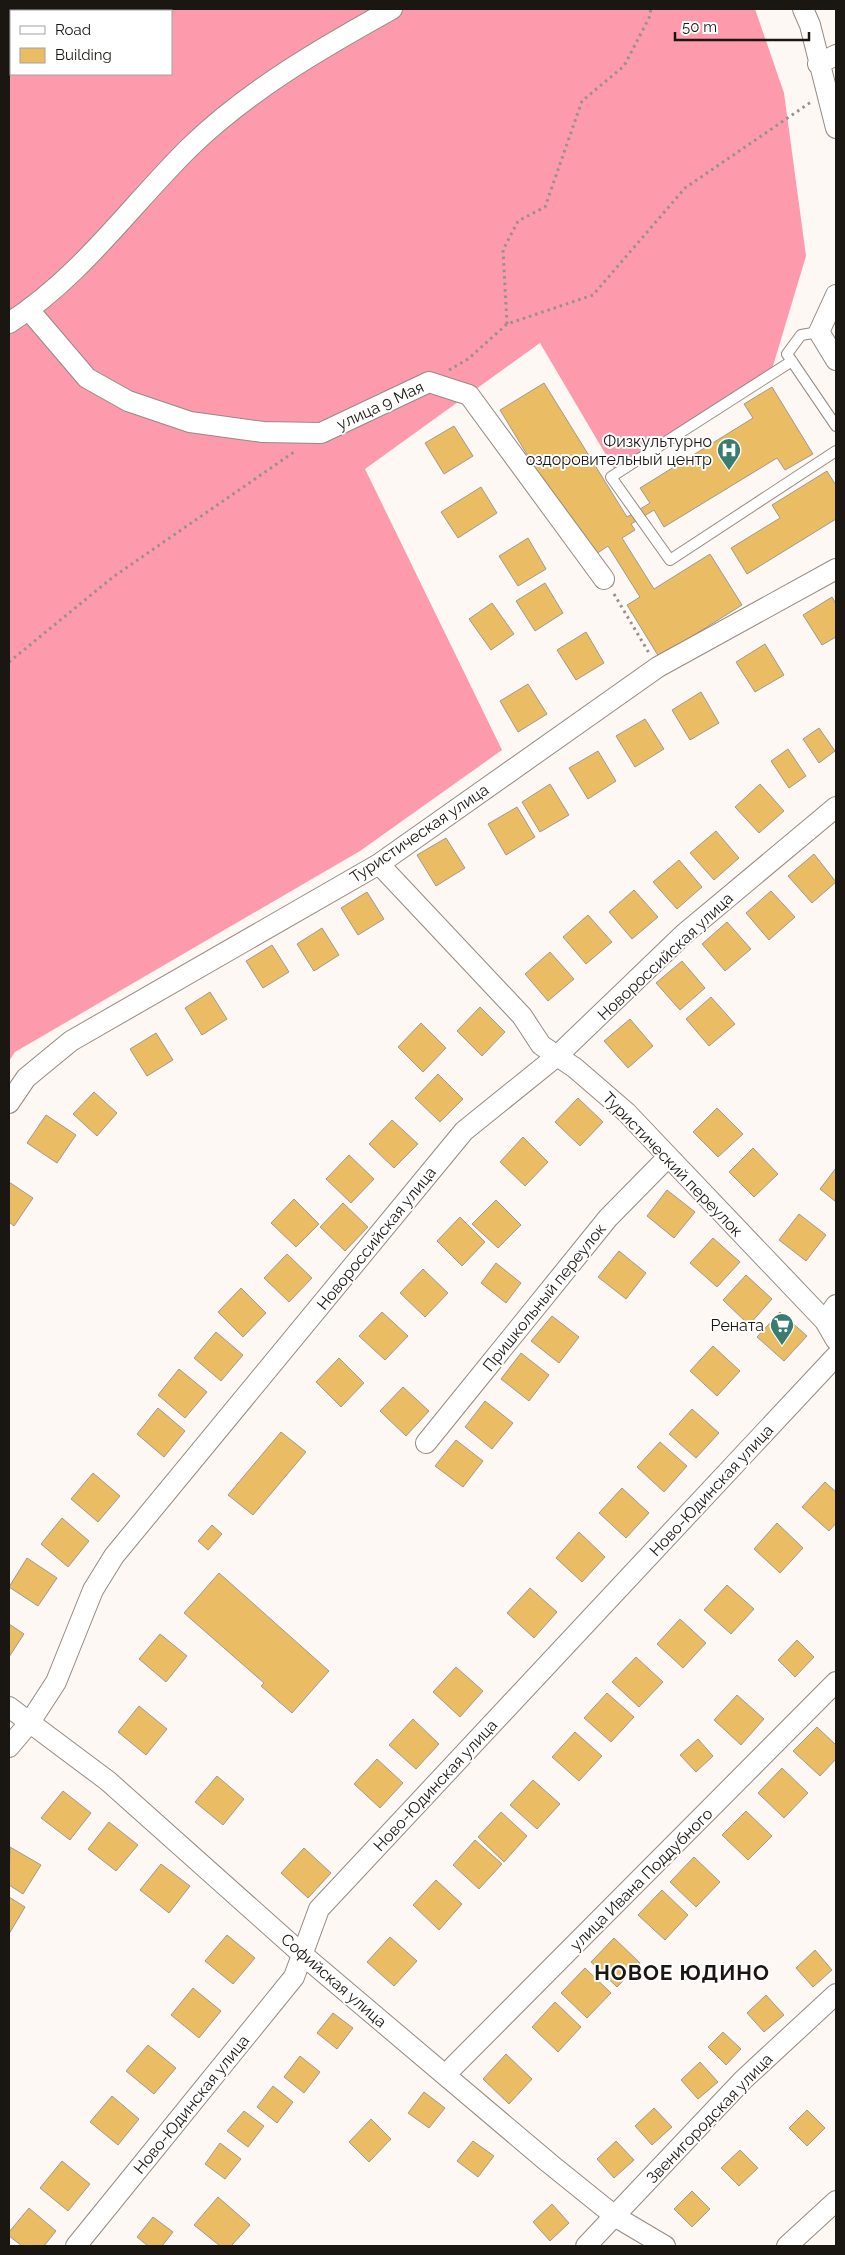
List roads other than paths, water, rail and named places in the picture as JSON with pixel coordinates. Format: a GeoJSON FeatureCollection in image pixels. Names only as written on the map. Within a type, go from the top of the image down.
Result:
{"type":"FeatureCollection","features":[{"type":"Feature","properties":{"kind":"street"},"geometry":{"type":"LineString","coordinates":[[9,323],[29,310],[72,273],[190,148],[249,96],[331,43],[392,9]]}},
{"type":"Feature","properties":{"kind":"street"},"geometry":{"type":"LineString","coordinates":[[803,9],[810,25],[818,64],[836,128]]}},
{"type":"Feature","properties":{"kind":"street"},"geometry":{"type":"LineString","coordinates":[[818,64],[836,55]]}},
{"type":"Feature","properties":{"kind":"street"},"geometry":{"type":"LineString","coordinates":[[836,295],[819,332],[836,360]]}},
{"type":"Feature","properties":{"kind":"street","name":"улица 9 Мая"},"geometry":{"type":"LineString","coordinates":[[29,310],[87,378],[128,401],[190,422],[263,432],[321,433],[429,382],[469,395],[604,579]]}},
{"type":"Feature","properties":{"kind":"street","name":"Туристическая улица"},"geometry":{"type":"LineString","coordinates":[[9,1103],[26,1078],[71,1041],[379,864],[658,667],[836,569]]}},
{"type":"Feature","properties":{"kind":"street","name":"Новороссийская улица"},"geometry":{"type":"LineString","coordinates":[[9,1747],[30,1722],[56,1682],[93,1590],[114,1556],[464,1131],[557,1056],[684,934],[836,807]]}},
{"type":"Feature","properties":{"kind":"street","name":"Туристический переулок"},"geometry":{"type":"LineString","coordinates":[[379,864],[522,1016],[541,1045],[575,1068],[626,1112],[824,1321],[836,1340]]}},
{"type":"Feature","properties":{"kind":"street","name":"Пришкольный переулок"},"geometry":{"type":"LineString","coordinates":[[426,1443],[608,1218],[668,1157]]}},
{"type":"Feature","properties":{"kind":"street"},"geometry":{"type":"LineString","coordinates":[[824,1321],[836,1305]]}},
{"type":"Feature","properties":{"kind":"street","name":"Ново-Юдинская улица"},"geometry":{"type":"LineString","coordinates":[[76,2246],[294,1977],[319,1909],[836,1356]]}},
{"type":"Feature","properties":{"kind":"street","name":"улица Ивана Поддубного"},"geometry":{"type":"LineString","coordinates":[[445,2075],[836,1682]]}},
{"type":"Feature","properties":{"kind":"street","name":"Софийская улица"},"geometry":{"type":"LineString","coordinates":[[9,1707],[108,1781],[303,1954],[616,2217],[665,2246]]}},
{"type":"Feature","properties":{"kind":"street","name":"Звенигородская улица"},"geometry":{"type":"LineString","coordinates":[[586,2246],[616,2217],[743,2080],[836,1994]]}},
{"type":"Feature","properties":{"kind":"street"},"geometry":{"type":"LineString","coordinates":[[787,2246],[836,2201]]}},
{"type":"Feature","properties":{"kind":"lane"},"geometry":{"type":"LineString","coordinates":[[819,332],[801,335],[787,354],[836,426]]}},
{"type":"Feature","properties":{"kind":"lane"},"geometry":{"type":"LineString","coordinates":[[792,361],[611,477],[670,560],[836,451]]}},
{"type":"Feature","properties":{"kind":"place","name":"Физкультурно оздоровительный центр"},"geometry":{"type":"Point","coordinates":[729,471]}},
{"type":"Feature","properties":{"kind":"place","name":"Рената"},"geometry":{"type":"Point","coordinates":[782,1346]}},
{"type":"Feature","properties":{"kind":"district","name":"НОВОЕ ЮДИНО"},"geometry":{"type":"Point","coordinates":[682,1973]}}]}
